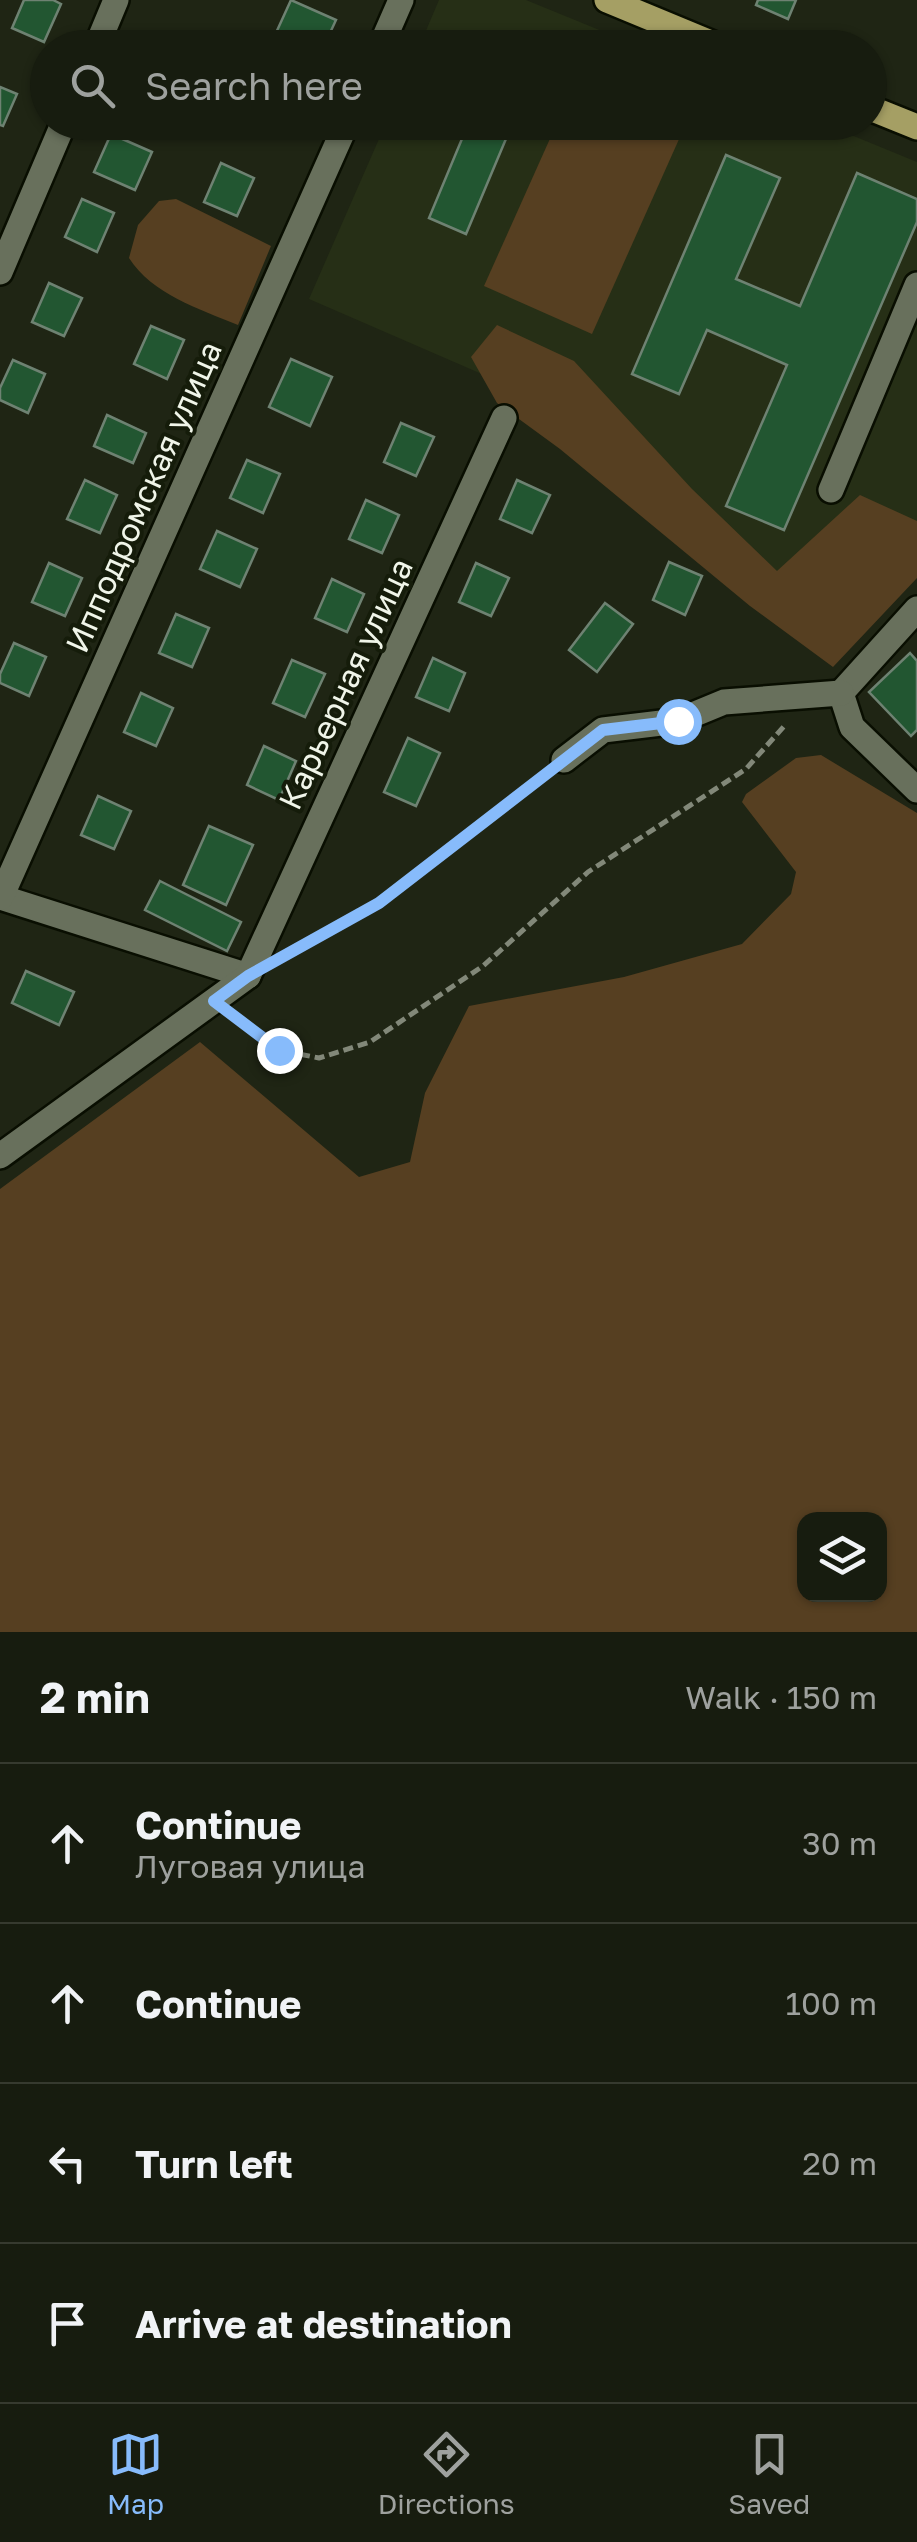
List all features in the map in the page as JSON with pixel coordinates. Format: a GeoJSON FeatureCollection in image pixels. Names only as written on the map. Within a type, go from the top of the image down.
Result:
{"type":"FeatureCollection","features":[{"type":"Feature","properties":{"kind":"main road"},"geometry":{"type":"LineString","coordinates":[[607,0],[679,30]]}},
{"type":"Feature","properties":{"kind":"main road"},"geometry":{"type":"LineString","coordinates":[[887,115],[917,127]]}},
{"type":"Feature","properties":{"kind":"street"},"geometry":{"type":"LineString","coordinates":[[104,30],[116,0]]}},
{"type":"Feature","properties":{"kind":"street"},"geometry":{"type":"LineString","coordinates":[[388,30],[401,0]]}},
{"type":"Feature","properties":{"kind":"street"},"geometry":{"type":"LineString","coordinates":[[0,272],[56,140]]}},
{"type":"Feature","properties":{"kind":"street","name":"Ипподромская улица"},"geometry":{"type":"LineString","coordinates":[[0,897],[338,140]]}},
{"type":"Feature","properties":{"kind":"street"},"geometry":{"type":"LineString","coordinates":[[831,490],[917,284]]}},
{"type":"Feature","properties":{"kind":"street","name":"Карьерная улица"},"geometry":{"type":"LineString","coordinates":[[248,976],[504,418]]}},
{"type":"Feature","properties":{"kind":"street"},"geometry":{"type":"LineString","coordinates":[[564,760],[603,730],[678,721],[724,702],[840,693],[917,609]]}},
{"type":"Feature","properties":{"kind":"street"},"geometry":{"type":"LineString","coordinates":[[840,693],[852,727],[917,790]]}},
{"type":"Feature","properties":{"kind":"street"},"geometry":{"type":"LineString","coordinates":[[0,897],[248,976]]}},
{"type":"Feature","properties":{"kind":"street"},"geometry":{"type":"LineString","coordinates":[[0,1156],[248,976]]}},
{"type":"Feature","properties":{"kind":"path"},"geometry":{"type":"LineString","coordinates":[[214,1001],[279,1050],[319,1058],[370,1042],[483,966],[588,872],[746,769],[812,696]]}},
{"type":"Feature","properties":{"kind":"path"},"geometry":{"type":"LineString","coordinates":[[248,976],[379,903],[564,760]]}},
{"type":"Feature","properties":{"kind":"shaded area"},"geometry":{"type":"Polygon","coordinates":[[[439,0],[526,0],[599,30],[426,30],[439,0]]]}},
{"type":"Feature","properties":{"kind":"shaded area"},"geometry":{"type":"Polygon","coordinates":[[[379,140],[863,140],[917,162],[917,551],[817,653],[512,387],[309,299],[379,140]]]}},
{"type":"Feature","properties":{"kind":"shaded area"},"geometry":{"type":"Polygon","coordinates":[[[549,140],[679,140],[592,334],[484,286],[549,140]]]}},
{"type":"Feature","properties":{"kind":"shaded area"},"geometry":{"type":"Polygon","coordinates":[[[176,199],[271,246],[238,325],[163,291],[129,258],[138,225],[159,201],[176,199]]]}},
{"type":"Feature","properties":{"kind":"shaded area"},"geometry":{"type":"Polygon","coordinates":[[[497,325],[574,361],[692,489],[777,571],[860,495],[917,521],[917,578],[833,667],[750,606],[560,449],[497,403],[471,357],[497,325]]]}},
{"type":"Feature","properties":{"kind":"shaded area"},"geometry":{"type":"Polygon","coordinates":[[[821,755],[917,813],[917,1632],[0,1632],[0,1189],[200,1042],[359,1177],[410,1162],[425,1093],[469,1006],[624,977],[742,944],[791,894],[796,872],[742,802],[746,794],[796,758],[821,755]]]}},
{"type":"Feature","properties":{"kind":"building"},"geometry":{"type":"Polygon","coordinates":[[[24,0],[53,0],[61,4],[49,30],[30,30],[30,36],[12,28],[24,0]]]}},
{"type":"Feature","properties":{"kind":"building"},"geometry":{"type":"Polygon","coordinates":[[[291,0],[336,20],[331,30],[277,30],[291,0]]]}},
{"type":"Feature","properties":{"kind":"building"},"geometry":{"type":"Polygon","coordinates":[[[758,0],[796,0],[788,19],[756,5],[758,0]]]}},
{"type":"Feature","properties":{"kind":"building"},"geometry":{"type":"Polygon","coordinates":[[[0,87],[17,94],[3,126],[0,125],[0,87]]]}},
{"type":"Feature","properties":{"kind":"building"},"geometry":{"type":"Polygon","coordinates":[[[108,140],[125,140],[152,152],[135,190],[94,172],[108,140]]]}},
{"type":"Feature","properties":{"kind":"building"},"geometry":{"type":"Polygon","coordinates":[[[462,140],[505,140],[466,234],[429,218],[462,140]]]}},
{"type":"Feature","properties":{"kind":"building"},"geometry":{"type":"Polygon","coordinates":[[[726,155],[780,178],[736,279],[800,306],[857,173],[917,199],[917,222],[784,530],[726,506],[787,365],[707,330],[679,394],[632,374],[726,155]]]}},
{"type":"Feature","properties":{"kind":"building"},"geometry":{"type":"Polygon","coordinates":[[[221,163],[254,178],[237,216],[204,202],[221,163]]]}},
{"type":"Feature","properties":{"kind":"building"},"geometry":{"type":"Polygon","coordinates":[[[82,199],[114,213],[97,252],[65,237],[82,199]]]}},
{"type":"Feature","properties":{"kind":"building"},"geometry":{"type":"Polygon","coordinates":[[[49,283],[82,298],[64,336],[32,322],[49,283]]]}},
{"type":"Feature","properties":{"kind":"building"},"geometry":{"type":"Polygon","coordinates":[[[151,326],[184,340],[167,379],[134,364],[151,326]]]}},
{"type":"Feature","properties":{"kind":"building"},"geometry":{"type":"Polygon","coordinates":[[[291,359],[332,377],[310,426],[269,407],[291,359]]]}},
{"type":"Feature","properties":{"kind":"building"},"geometry":{"type":"Polygon","coordinates":[[[13,360],[45,374],[28,413],[0,400],[0,388],[13,360]]]}},
{"type":"Feature","properties":{"kind":"building"},"geometry":{"type":"Polygon","coordinates":[[[107,415],[146,433],[133,463],[94,446],[107,415]]]}},
{"type":"Feature","properties":{"kind":"building"},"geometry":{"type":"Polygon","coordinates":[[[401,423],[434,437],[416,476],[384,462],[401,423]]]}},
{"type":"Feature","properties":{"kind":"building"},"geometry":{"type":"Polygon","coordinates":[[[247,460],[280,474],[263,513],[230,498],[247,460]]]}},
{"type":"Feature","properties":{"kind":"building"},"geometry":{"type":"Polygon","coordinates":[[[85,480],[117,495],[100,533],[67,519],[85,480]]]}},
{"type":"Feature","properties":{"kind":"building"},"geometry":{"type":"Polygon","coordinates":[[[517,480],[550,495],[532,533],[500,519],[517,480]]]}},
{"type":"Feature","properties":{"kind":"building"},"geometry":{"type":"Polygon","coordinates":[[[366,500],[399,515],[382,553],[349,539],[366,500]]]}},
{"type":"Feature","properties":{"kind":"building"},"geometry":{"type":"Polygon","coordinates":[[[217,531],[257,549],[240,587],[200,569],[217,531]]]}},
{"type":"Feature","properties":{"kind":"building"},"geometry":{"type":"Polygon","coordinates":[[[669,562],[702,576],[685,615],[653,600],[669,562]]]}},
{"type":"Feature","properties":{"kind":"building"},"geometry":{"type":"Polygon","coordinates":[[[49,563],[82,578],[65,616],[32,602],[49,563]]]}},
{"type":"Feature","properties":{"kind":"building"},"geometry":{"type":"Polygon","coordinates":[[[476,563],[509,578],[491,616],[459,602],[476,563]]]}},
{"type":"Feature","properties":{"kind":"building"},"geometry":{"type":"Polygon","coordinates":[[[332,579],[364,594],[347,632],[315,618],[332,579]]]}},
{"type":"Feature","properties":{"kind":"building"},"geometry":{"type":"Polygon","coordinates":[[[605,603],[633,624],[597,672],[569,650],[605,603]]]}},
{"type":"Feature","properties":{"kind":"building"},"geometry":{"type":"Polygon","coordinates":[[[176,614],[209,628],[192,667],[159,653],[176,614]]]}},
{"type":"Feature","properties":{"kind":"building"},"geometry":{"type":"Polygon","coordinates":[[[14,643],[46,657],[29,696],[0,683],[14,643]]]}},
{"type":"Feature","properties":{"kind":"building"},"geometry":{"type":"Polygon","coordinates":[[[910,653],[917,661],[917,730],[911,736],[869,692],[910,653]]]}},
{"type":"Feature","properties":{"kind":"building"},"geometry":{"type":"Polygon","coordinates":[[[433,658],[465,673],[449,711],[416,697],[433,658]]]}},
{"type":"Feature","properties":{"kind":"building"},"geometry":{"type":"Polygon","coordinates":[[[292,660],[325,674],[305,717],[273,703],[292,660]]]}},
{"type":"Feature","properties":{"kind":"building"},"geometry":{"type":"Polygon","coordinates":[[[141,693],[173,708],[156,746],[124,732],[141,693]]]}},
{"type":"Feature","properties":{"kind":"building"},"geometry":{"type":"Polygon","coordinates":[[[408,738],[440,753],[416,806],[384,792],[408,738]]]}},
{"type":"Feature","properties":{"kind":"building"},"geometry":{"type":"Polygon","coordinates":[[[264,746],[296,761],[279,800],[247,785],[264,746]]]}},
{"type":"Feature","properties":{"kind":"building"},"geometry":{"type":"Polygon","coordinates":[[[98,796],[131,811],[114,849],[81,835],[98,796]]]}},
{"type":"Feature","properties":{"kind":"building"},"geometry":{"type":"Polygon","coordinates":[[[209,826],[253,845],[226,905],[183,885],[209,826]]]}},
{"type":"Feature","properties":{"kind":"building"},"geometry":{"type":"Polygon","coordinates":[[[160,881],[241,922],[227,951],[145,910],[160,881]]]}},
{"type":"Feature","properties":{"kind":"building"},"geometry":{"type":"Polygon","coordinates":[[[26,971],[74,992],[59,1025],[12,1003],[26,971]]]}},
{"type":"Feature","properties":{"kind":"route"},"geometry":{"type":"LineString","coordinates":[[279,1050],[214,1001],[248,976],[379,903],[603,730],[678,721]]}}]}
